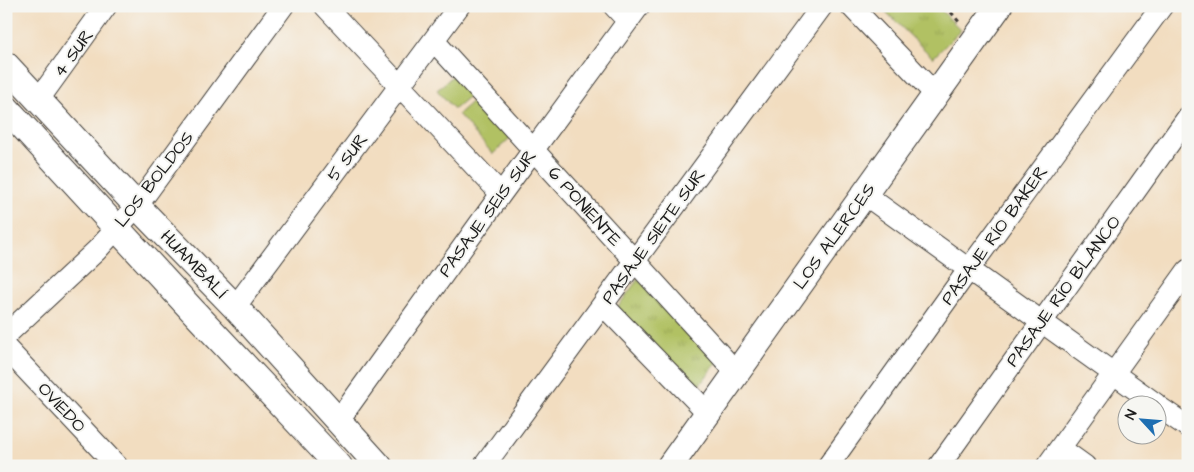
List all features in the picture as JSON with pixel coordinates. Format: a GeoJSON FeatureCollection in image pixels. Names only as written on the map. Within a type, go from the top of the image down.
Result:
{"type":"FeatureCollection","features":[{"type":"Feature","properties":{"kind":"street","name":"4 SUR"},"geometry":{"type":"LineString","coordinates":[[39,99],[106,6]]}},
{"type":"Feature","properties":{"kind":"street","name":"LOS BOLDOS"},"geometry":{"type":"LineString","coordinates":[[6,335],[97,250],[137,206],[283,6]]}},
{"type":"Feature","properties":{"kind":"street"},"geometry":{"type":"LineString","coordinates":[[325,6],[501,194]]}},
{"type":"Feature","properties":{"kind":"street","name":"5 SUR"},"geometry":{"type":"LineString","coordinates":[[235,307],[460,6]]}},
{"type":"Feature","properties":{"kind":"street","name":"PASAJE SIETE SUR"},"geometry":{"type":"LineString","coordinates":[[484,466],[822,6]]}},
{"type":"Feature","properties":{"kind":"street"},"geometry":{"type":"LineString","coordinates":[[851,6],[936,95]]}},
{"type":"Feature","properties":{"kind":"street","name":"LOS ALERCES"},"geometry":{"type":"LineString","coordinates":[[670,466],[999,6]]}},
{"type":"Feature","properties":{"kind":"street","name":"PASAJE RÍO BAKER"},"geometry":{"type":"LineString","coordinates":[[828,466],[969,269],[1162,6]]}},
{"type":"Feature","properties":{"kind":"street","name":"PASAJE SEIS SUR"},"geometry":{"type":"LineString","coordinates":[[338,421],[534,150],[627,11]]}},
{"type":"Feature","properties":{"kind":"street","name":"6 PONIENTE"},"geometry":{"type":"LineString","coordinates":[[434,40],[736,372]]}},
{"type":"Feature","properties":{"kind":"street","name":"HUAMBALÍ"},"geometry":{"type":"LineString","coordinates":[[6,65],[137,206],[235,307],[380,466]]}},
{"type":"Feature","properties":{"kind":"street","name":"HUAMBALÍ"},"geometry":{"type":"LineString","coordinates":[[6,108],[339,466]]}},
{"type":"Feature","properties":{"kind":"street","name":"PASAJE RÍO BLANCO"},"geometry":{"type":"LineString","coordinates":[[938,466],[1188,116]]}},
{"type":"Feature","properties":{"kind":"street"},"geometry":{"type":"LineString","coordinates":[[864,194],[1141,394]]}},
{"type":"Feature","properties":{"kind":"street"},"geometry":{"type":"LineString","coordinates":[[1047,466],[1188,270]]}},
{"type":"Feature","properties":{"kind":"street"},"geometry":{"type":"LineString","coordinates":[[603,305],[707,412]]}},
{"type":"Feature","properties":{"kind":"street","name":"OVIEDO"},"geometry":{"type":"LineString","coordinates":[[6,348],[117,466]]}},
{"type":"Feature","properties":{"kind":"street"},"geometry":{"type":"LineString","coordinates":[[1166,412],[1187,426]]}},
{"type":"Feature","properties":{"kind":"street"},"geometry":{"type":"LineString","coordinates":[[1060,448],[1085,466]]}},
{"type":"Feature","properties":{"kind":"green space"},"geometry":{"type":"Polygon","coordinates":[[[880,6],[937,6],[961,30],[933,58],[880,6]]]}},
{"type":"Feature","properties":{"kind":"green space"},"geometry":{"type":"Polygon","coordinates":[[[456,73],[473,93],[454,109],[437,90],[456,73]]]}},
{"type":"Feature","properties":{"kind":"green space"},"geometry":{"type":"Polygon","coordinates":[[[477,97],[512,136],[493,154],[458,114],[477,97]]]}},
{"type":"Feature","properties":{"kind":"green space"},"geometry":{"type":"Polygon","coordinates":[[[638,279],[718,362],[692,394],[614,312],[638,279]]]}}]}
